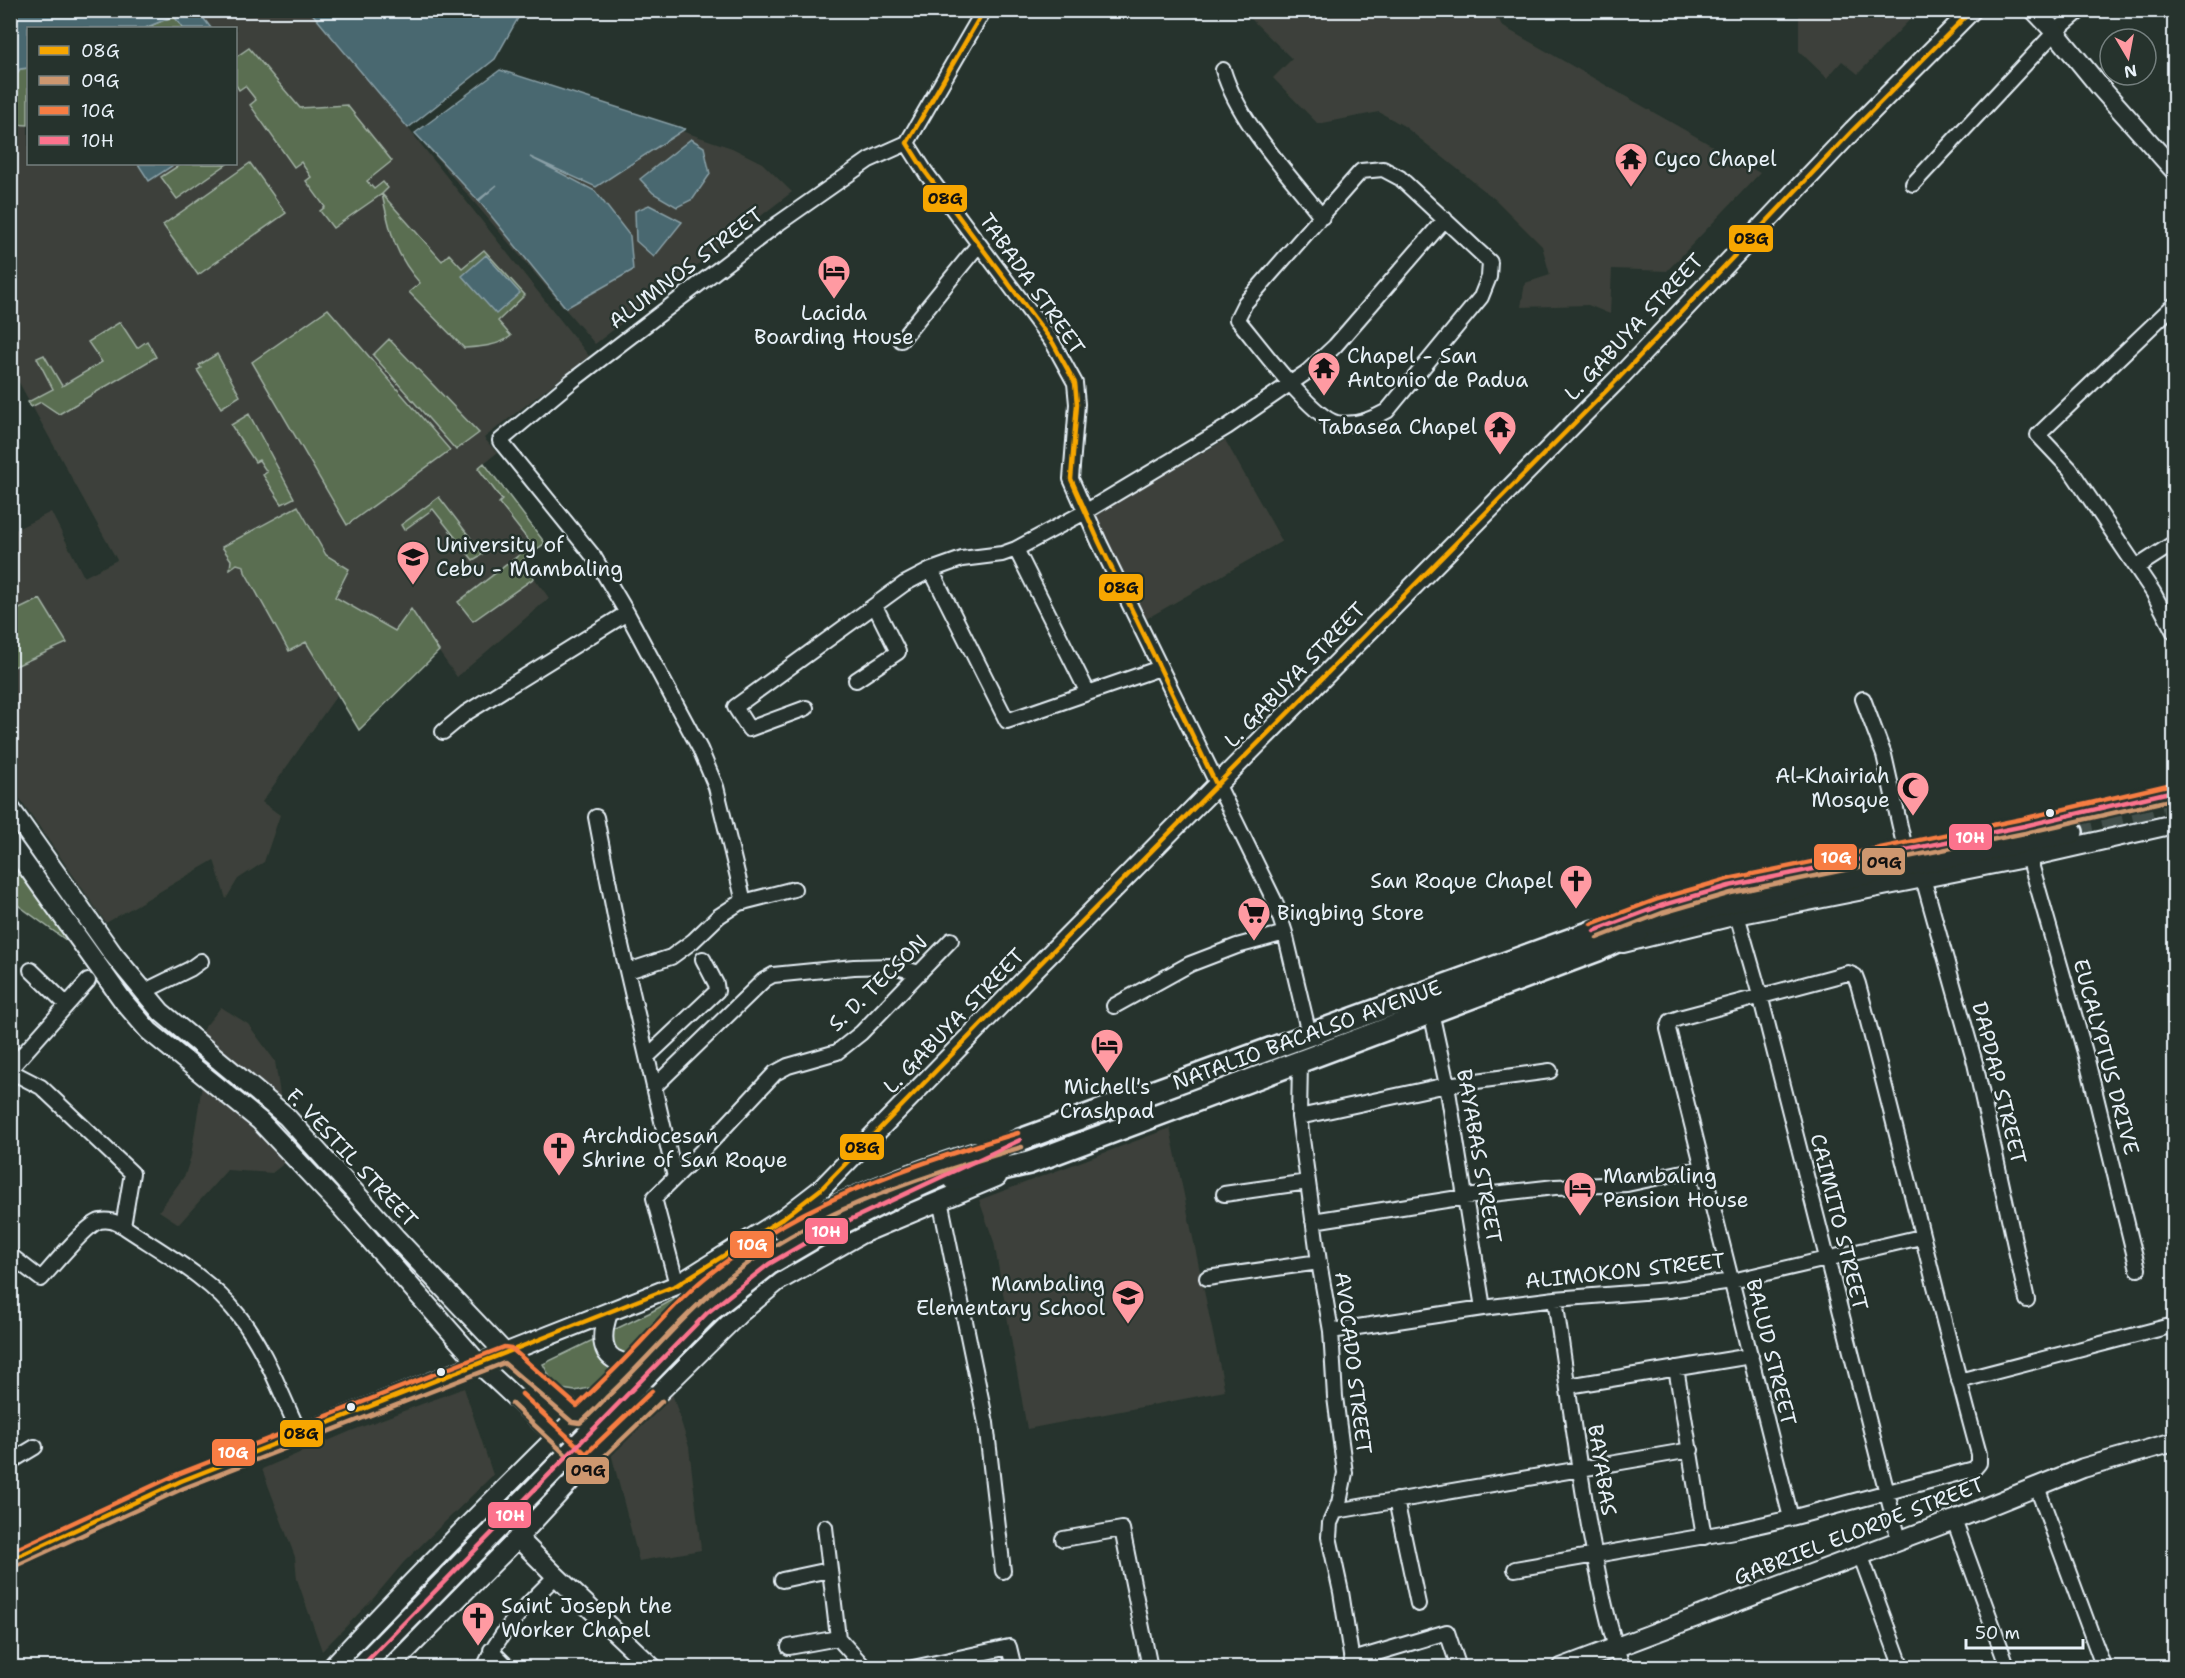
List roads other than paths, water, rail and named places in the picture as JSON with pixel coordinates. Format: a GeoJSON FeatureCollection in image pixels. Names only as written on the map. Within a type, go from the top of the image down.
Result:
{"type":"FeatureCollection","features":[{"type":"Feature","properties":{"kind":"main road","name":"L. GABUYA STREET"},"geometry":{"type":"LineString","coordinates":[[12,1556],[181,1481],[480,1365],[677,1285],[782,1219],[821,1189],[1618,379],[1845,138],[1972,10]]}},
{"type":"Feature","properties":{"kind":"main road"},"geometry":{"type":"LineString","coordinates":[[2034,10],[2175,170]]}},
{"type":"Feature","properties":{"kind":"main road"},"geometry":{"type":"LineString","coordinates":[[2170,792],[2174,825]]}},
{"type":"Feature","properties":{"kind":"main road","name":"NATALIO BACALSO AVENUE"},"geometry":{"type":"LineString","coordinates":[[388,1668],[518,1538],[586,1464],[740,1313],[777,1282],[861,1234],[1029,1163],[1431,1012],[1596,940],[1660,906],[1729,886],[2024,826],[2170,792]]}},
{"type":"Feature","properties":{"kind":"main road","name":"F. VESTIL STREET"},"geometry":{"type":"LineString","coordinates":[[10,808],[90,921],[143,992],[161,1012],[286,1116],[398,1240],[506,1354],[609,1442]]}},
{"type":"Feature","properties":{"kind":"main road","name":"NATALIO BACALSO AVENUE"},"geometry":{"type":"LineString","coordinates":[[1596,940],[1667,931],[2174,825]]}},
{"type":"Feature","properties":{"kind":"main road","name":"NATALIO BACALSO AVENUE"},"geometry":{"type":"LineString","coordinates":[[892,1198],[1020,1140],[1309,1034],[1596,940],[1737,900],[2072,832]]}},
{"type":"Feature","properties":{"kind":"main road","name":"F. VESTIL STREET"},"geometry":{"type":"LineString","coordinates":[[10,843],[124,1002],[149,1031],[260,1121],[342,1208],[480,1365],[586,1464]]}},
{"type":"Feature","properties":{"kind":"main road","name":"NATALIO BACALSO AVENUE"},"geometry":{"type":"LineString","coordinates":[[331,1668],[401,1592],[630,1365],[680,1311],[710,1284],[782,1231],[816,1213],[953,1159],[1020,1140]]}},
{"type":"Feature","properties":{"kind":"main road","name":"NATALIO BACALSO AVENUE"},"geometry":{"type":"LineString","coordinates":[[892,1198],[957,1179],[1029,1163]]}},
{"type":"Feature","properties":{"kind":"main road"},"geometry":{"type":"LineString","coordinates":[[360,1668],[707,1313],[769,1264],[822,1233],[892,1198]]}},
{"type":"Feature","properties":{"kind":"main road"},"geometry":{"type":"LineString","coordinates":[[608,1313],[603,1332],[604,1345],[614,1359],[630,1365],[643,1377],[645,1385],[642,1410]]}},
{"type":"Feature","properties":{"kind":"main road","name":"GABRIEL ELORDE STREET"},"geometry":{"type":"LineString","coordinates":[[1561,1668],[1954,1520],[2083,1468],[2175,1442]]}},
{"type":"Feature","properties":{"kind":"main road"},"geometry":{"type":"LineString","coordinates":[[487,1506],[556,1576],[653,1668]]}},
{"type":"Feature","properties":{"kind":"street"},"geometry":{"type":"LineString","coordinates":[[907,143],[984,10]]}},
{"type":"Feature","properties":{"kind":"street"},"geometry":{"type":"LineString","coordinates":[[1913,184],[2055,32],[2081,10]]}},
{"type":"Feature","properties":{"kind":"street"},"geometry":{"type":"LineString","coordinates":[[1223,70],[1229,90],[1240,110],[1322,217]]}},
{"type":"Feature","properties":{"kind":"street","name":"TABADA STREET"},"geometry":{"type":"LineString","coordinates":[[907,143],[1053,343],[1075,383],[1077,404],[1071,479],[1160,668],[1275,902],[1285,933],[1309,1034]]}},
{"type":"Feature","properties":{"kind":"street","name":"ALUMNOS STREET"},"geometry":{"type":"LineString","coordinates":[[627,613],[594,557],[500,441],[572,381],[779,223],[869,160],[907,143]]}},
{"type":"Feature","properties":{"kind":"street"},"geometry":{"type":"LineString","coordinates":[[1383,169],[1400,178],[1445,219],[1490,262],[1489,278],[1481,297],[1387,411],[1374,419],[1356,422],[1337,423],[1321,415],[1290,383],[1237,319],[1245,303],[1361,171],[1383,169]]}},
{"type":"Feature","properties":{"kind":"street"},"geometry":{"type":"LineString","coordinates":[[806,708],[750,729],[735,707],[904,584],[962,559],[1002,554],[1016,549],[1085,512],[1227,427],[1307,372],[1335,346],[1445,219]]}},
{"type":"Feature","properties":{"kind":"street"},"geometry":{"type":"LineString","coordinates":[[901,340],[979,244]]}},
{"type":"Feature","properties":{"kind":"street"},"geometry":{"type":"LineString","coordinates":[[2175,306],[2038,435],[2070,469],[2153,592],[2175,632]]}},
{"type":"Feature","properties":{"kind":"street"},"geometry":{"type":"LineString","coordinates":[[2136,567],[2175,543]]}},
{"type":"Feature","properties":{"kind":"street"},"geometry":{"type":"LineString","coordinates":[[1016,549],[1088,693]]}},
{"type":"Feature","properties":{"kind":"street"},"geometry":{"type":"LineString","coordinates":[[932,570],[1007,721],[1160,668]]}},
{"type":"Feature","properties":{"kind":"street"},"geometry":{"type":"LineString","coordinates":[[856,680],[898,652],[875,606]]}},
{"type":"Feature","properties":{"kind":"street"},"geometry":{"type":"LineString","coordinates":[[443,732],[466,713],[627,613],[700,749],[716,787],[744,902]]}},
{"type":"Feature","properties":{"kind":"street"},"geometry":{"type":"LineString","coordinates":[[1863,699],[1884,755],[1905,849]]}},
{"type":"Feature","properties":{"kind":"street"},"geometry":{"type":"LineString","coordinates":[[596,817],[675,1177]]}},
{"type":"Feature","properties":{"kind":"street","name":"EUCALYPTUS DRIVE"},"geometry":{"type":"LineString","coordinates":[[2029,856],[2086,1056],[2138,1269]]}},
{"type":"Feature","properties":{"kind":"street","name":"DAPDAP STREET"},"geometry":{"type":"LineString","coordinates":[[1923,878],[1975,1063],[2027,1300]]}},
{"type":"Feature","properties":{"kind":"street"},"geometry":{"type":"LineString","coordinates":[[628,971],[671,957],[693,941],[719,916],[744,902],[794,889]]}},
{"type":"Feature","properties":{"kind":"street","name":"CAIMITO STREET"},"geometry":{"type":"LineString","coordinates":[[1737,915],[1760,995],[1899,1540]]}},
{"type":"Feature","properties":{"kind":"street"},"geometry":{"type":"LineString","coordinates":[[1114,1006],[1190,964],[1237,946],[1285,933]]}},
{"type":"Feature","properties":{"kind":"street","name":"S. D. TECSON"},"geometry":{"type":"LineString","coordinates":[[677,1285],[654,1198],[709,1144],[775,1073],[788,1066],[837,1052],[861,1033],[951,940]]}},
{"type":"Feature","properties":{"kind":"street"},"geometry":{"type":"LineString","coordinates":[[648,1056],[717,991],[716,984],[702,959]]}},
{"type":"Feature","properties":{"kind":"street"},"geometry":{"type":"LineString","coordinates":[[143,992],[190,969],[201,961]]}},
{"type":"Feature","properties":{"kind":"street"},"geometry":{"type":"LineString","coordinates":[[655,1086],[764,980],[773,975],[854,967],[892,966],[920,973]]}},
{"type":"Feature","properties":{"kind":"street"},"geometry":{"type":"LineString","coordinates":[[31,970],[66,1004]]}},
{"type":"Feature","properties":{"kind":"street"},"geometry":{"type":"LineString","coordinates":[[1515,1569],[1704,1537],[1791,1518],[1974,1469],[1979,1463],[1979,1454],[1921,1237],[1890,1102],[1856,976],[1848,973],[1760,995]]}},
{"type":"Feature","properties":{"kind":"street"},"geometry":{"type":"LineString","coordinates":[[88,981],[10,1070],[41,1087],[132,1173],[123,1226]]}},
{"type":"Feature","properties":{"kind":"street","name":"BALUD STREET"},"geometry":{"type":"LineString","coordinates":[[1760,995],[1671,1021],[1668,1029],[1791,1518]]}},
{"type":"Feature","properties":{"kind":"street","name":"BAYABAS STREET"},"geometry":{"type":"LineString","coordinates":[[1431,1012],[1447,1085],[1483,1308]]}},
{"type":"Feature","properties":{"kind":"street","name":"AVOCADO STREET"},"geometry":{"type":"LineString","coordinates":[[1300,1060],[1299,1117],[1330,1331],[1335,1397],[1345,1473],[1336,1511],[1330,1523],[1329,1537],[1353,1664]]}},
{"type":"Feature","properties":{"kind":"street"},"geometry":{"type":"LineString","coordinates":[[1299,1117],[1447,1085],[1550,1071]]}},
{"type":"Feature","properties":{"kind":"street"},"geometry":{"type":"LineString","coordinates":[[1313,1221],[1465,1197],[1555,1187],[1628,1184],[1702,1168]]}},
{"type":"Feature","properties":{"kind":"street"},"geometry":{"type":"LineString","coordinates":[[1224,1194],[1308,1182]]}},
{"type":"Feature","properties":{"kind":"street"},"geometry":{"type":"LineString","coordinates":[[940,1200],[986,1423],[1002,1571]]}},
{"type":"Feature","properties":{"kind":"street"},"geometry":{"type":"LineString","coordinates":[[10,1255],[41,1279],[97,1221],[109,1220],[123,1226],[201,1278],[240,1317],[260,1350],[300,1434]]}},
{"type":"Feature","properties":{"kind":"street","name":"ALIMOKON STREET"},"geometry":{"type":"LineString","coordinates":[[1330,1331],[1483,1308],[1556,1299],[1669,1290],[1732,1281],[1921,1237]]}},
{"type":"Feature","properties":{"kind":"street"},"geometry":{"type":"LineString","coordinates":[[1207,1278],[1319,1262]]}},
{"type":"Feature","properties":{"kind":"street","name":"BAYABAS"},"geometry":{"type":"LineString","coordinates":[[1556,1299],[1579,1470],[1594,1556],[1615,1646],[1623,1668]]}},
{"type":"Feature","properties":{"kind":"street"},"geometry":{"type":"LineString","coordinates":[[1959,1381],[2175,1325]]}},
{"type":"Feature","properties":{"kind":"street"},"geometry":{"type":"LineString","coordinates":[[1568,1386],[1751,1356]]}},
{"type":"Feature","properties":{"kind":"street"},"geometry":{"type":"LineString","coordinates":[[1676,1368],[1704,1537]]}},
{"type":"Feature","properties":{"kind":"street"},"geometry":{"type":"LineString","coordinates":[[10,1461],[35,1447]]}},
{"type":"Feature","properties":{"kind":"street"},"geometry":{"type":"LineString","coordinates":[[1336,1511],[1691,1450]]}},
{"type":"Feature","properties":{"kind":"street"},"geometry":{"type":"LineString","coordinates":[[2037,1486],[2104,1668]]}},
{"type":"Feature","properties":{"kind":"street"},"geometry":{"type":"LineString","coordinates":[[1396,1500],[1418,1604]]}},
{"type":"Feature","properties":{"kind":"street"},"geometry":{"type":"LineString","coordinates":[[1954,1520],[2008,1668]]}},
{"type":"Feature","properties":{"kind":"street"},"geometry":{"type":"LineString","coordinates":[[825,1527],[838,1638],[865,1668]]}},
{"type":"Feature","properties":{"kind":"street"},"geometry":{"type":"LineString","coordinates":[[1063,1539],[1122,1529],[1149,1668]]}},
{"type":"Feature","properties":{"kind":"street"},"geometry":{"type":"LineString","coordinates":[[1860,1554],[1902,1668]]}},
{"type":"Feature","properties":{"kind":"street"},"geometry":{"type":"LineString","coordinates":[[782,1580],[829,1570]]}},
{"type":"Feature","properties":{"kind":"street"},"geometry":{"type":"LineString","coordinates":[[484,1668],[491,1650],[506,1627],[556,1576]]}},
{"type":"Feature","properties":{"kind":"street"},"geometry":{"type":"LineString","coordinates":[[1353,1664],[1447,1632],[1459,1668]]}},
{"type":"Feature","properties":{"kind":"street"},"geometry":{"type":"LineString","coordinates":[[789,1647],[838,1638]]}},
{"type":"Feature","properties":{"kind":"street"},"geometry":{"type":"LineString","coordinates":[[913,1668],[1009,1647],[1014,1668]]}},
{"type":"Feature","properties":{"kind":"street"},"geometry":{"type":"LineString","coordinates":[[491,1650],[509,1668]]}},
{"type":"Feature","properties":{"kind":"water"},"geometry":{"type":"Polygon","coordinates":[[[11,10],[198,11],[210,27],[182,27],[174,16],[147,27],[27,27],[27,68],[20,69],[11,82],[11,10]]]}},
{"type":"Feature","properties":{"kind":"water"},"geometry":{"type":"Polygon","coordinates":[[[310,11],[522,11],[495,59],[408,128],[310,11]]]}},
{"type":"Feature","properties":{"kind":"water"},"geometry":{"type":"Polygon","coordinates":[[[500,70],[685,129],[596,187],[530,157],[595,191],[630,236],[633,270],[566,308],[479,201],[497,185],[478,200],[415,133],[500,70]]]}},
{"type":"Feature","properties":{"kind":"water"},"geometry":{"type":"Polygon","coordinates":[[[691,139],[704,147],[710,174],[693,199],[677,207],[653,193],[640,179],[691,139]]]}},
{"type":"Feature","properties":{"kind":"water"},"geometry":{"type":"Polygon","coordinates":[[[139,165],[173,165],[149,181],[139,165]]]}},
{"type":"Feature","properties":{"kind":"water"},"geometry":{"type":"Polygon","coordinates":[[[649,205],[682,222],[654,257],[636,241],[635,211],[649,205]]]}},
{"type":"Feature","properties":{"kind":"water"},"geometry":{"type":"Polygon","coordinates":[[[486,255],[520,293],[496,314],[462,276],[486,255]]]}},
{"type":"Feature","properties":{"kind":"tunnel"},"geometry":{"type":"LineString","coordinates":[[2072,832],[2174,809]]}},
{"type":"Feature","properties":{"kind":"place","name":"Cyco Chapel"},"geometry":{"type":"Point","coordinates":[1631,188]}},
{"type":"Feature","properties":{"kind":"place","name":"Lacida Boarding House"},"geometry":{"type":"Point","coordinates":[834,300]}},
{"type":"Feature","properties":{"kind":"place","name":"Chapel - San Antonio de Padua"},"geometry":{"type":"Point","coordinates":[1324,397]}},
{"type":"Feature","properties":{"kind":"place","name":"Tabasea Chapel"},"geometry":{"type":"Point","coordinates":[1500,456]}},
{"type":"Feature","properties":{"kind":"place","name":"University of Cebu - Mambaling"},"geometry":{"type":"Point","coordinates":[413,586]}},
{"type":"Feature","properties":{"kind":"place","name":"Al-Khairiah Mosque"},"geometry":{"type":"Point","coordinates":[1913,817]}},
{"type":"Feature","properties":{"kind":"place","name":"San Roque Chapel"},"geometry":{"type":"Point","coordinates":[1576,910]}},
{"type":"Feature","properties":{"kind":"place","name":"Bingbing Store"},"geometry":{"type":"Point","coordinates":[1254,942]}},
{"type":"Feature","properties":{"kind":"place","name":"Michell's Crashpad"},"geometry":{"type":"Point","coordinates":[1107,1074]}},
{"type":"Feature","properties":{"kind":"place","name":"Archdiocesan Shrine of San Roque"},"geometry":{"type":"Point","coordinates":[559,1177]}},
{"type":"Feature","properties":{"kind":"place","name":"Mambaling Pension House"},"geometry":{"type":"Point","coordinates":[1580,1217]}},
{"type":"Feature","properties":{"kind":"place","name":"Mambaling Elementary School"},"geometry":{"type":"Point","coordinates":[1128,1325]}},
{"type":"Feature","properties":{"kind":"place","name":"Saint Joseph the Worker Chapel"},"geometry":{"type":"Point","coordinates":[478,1647]}}]}
